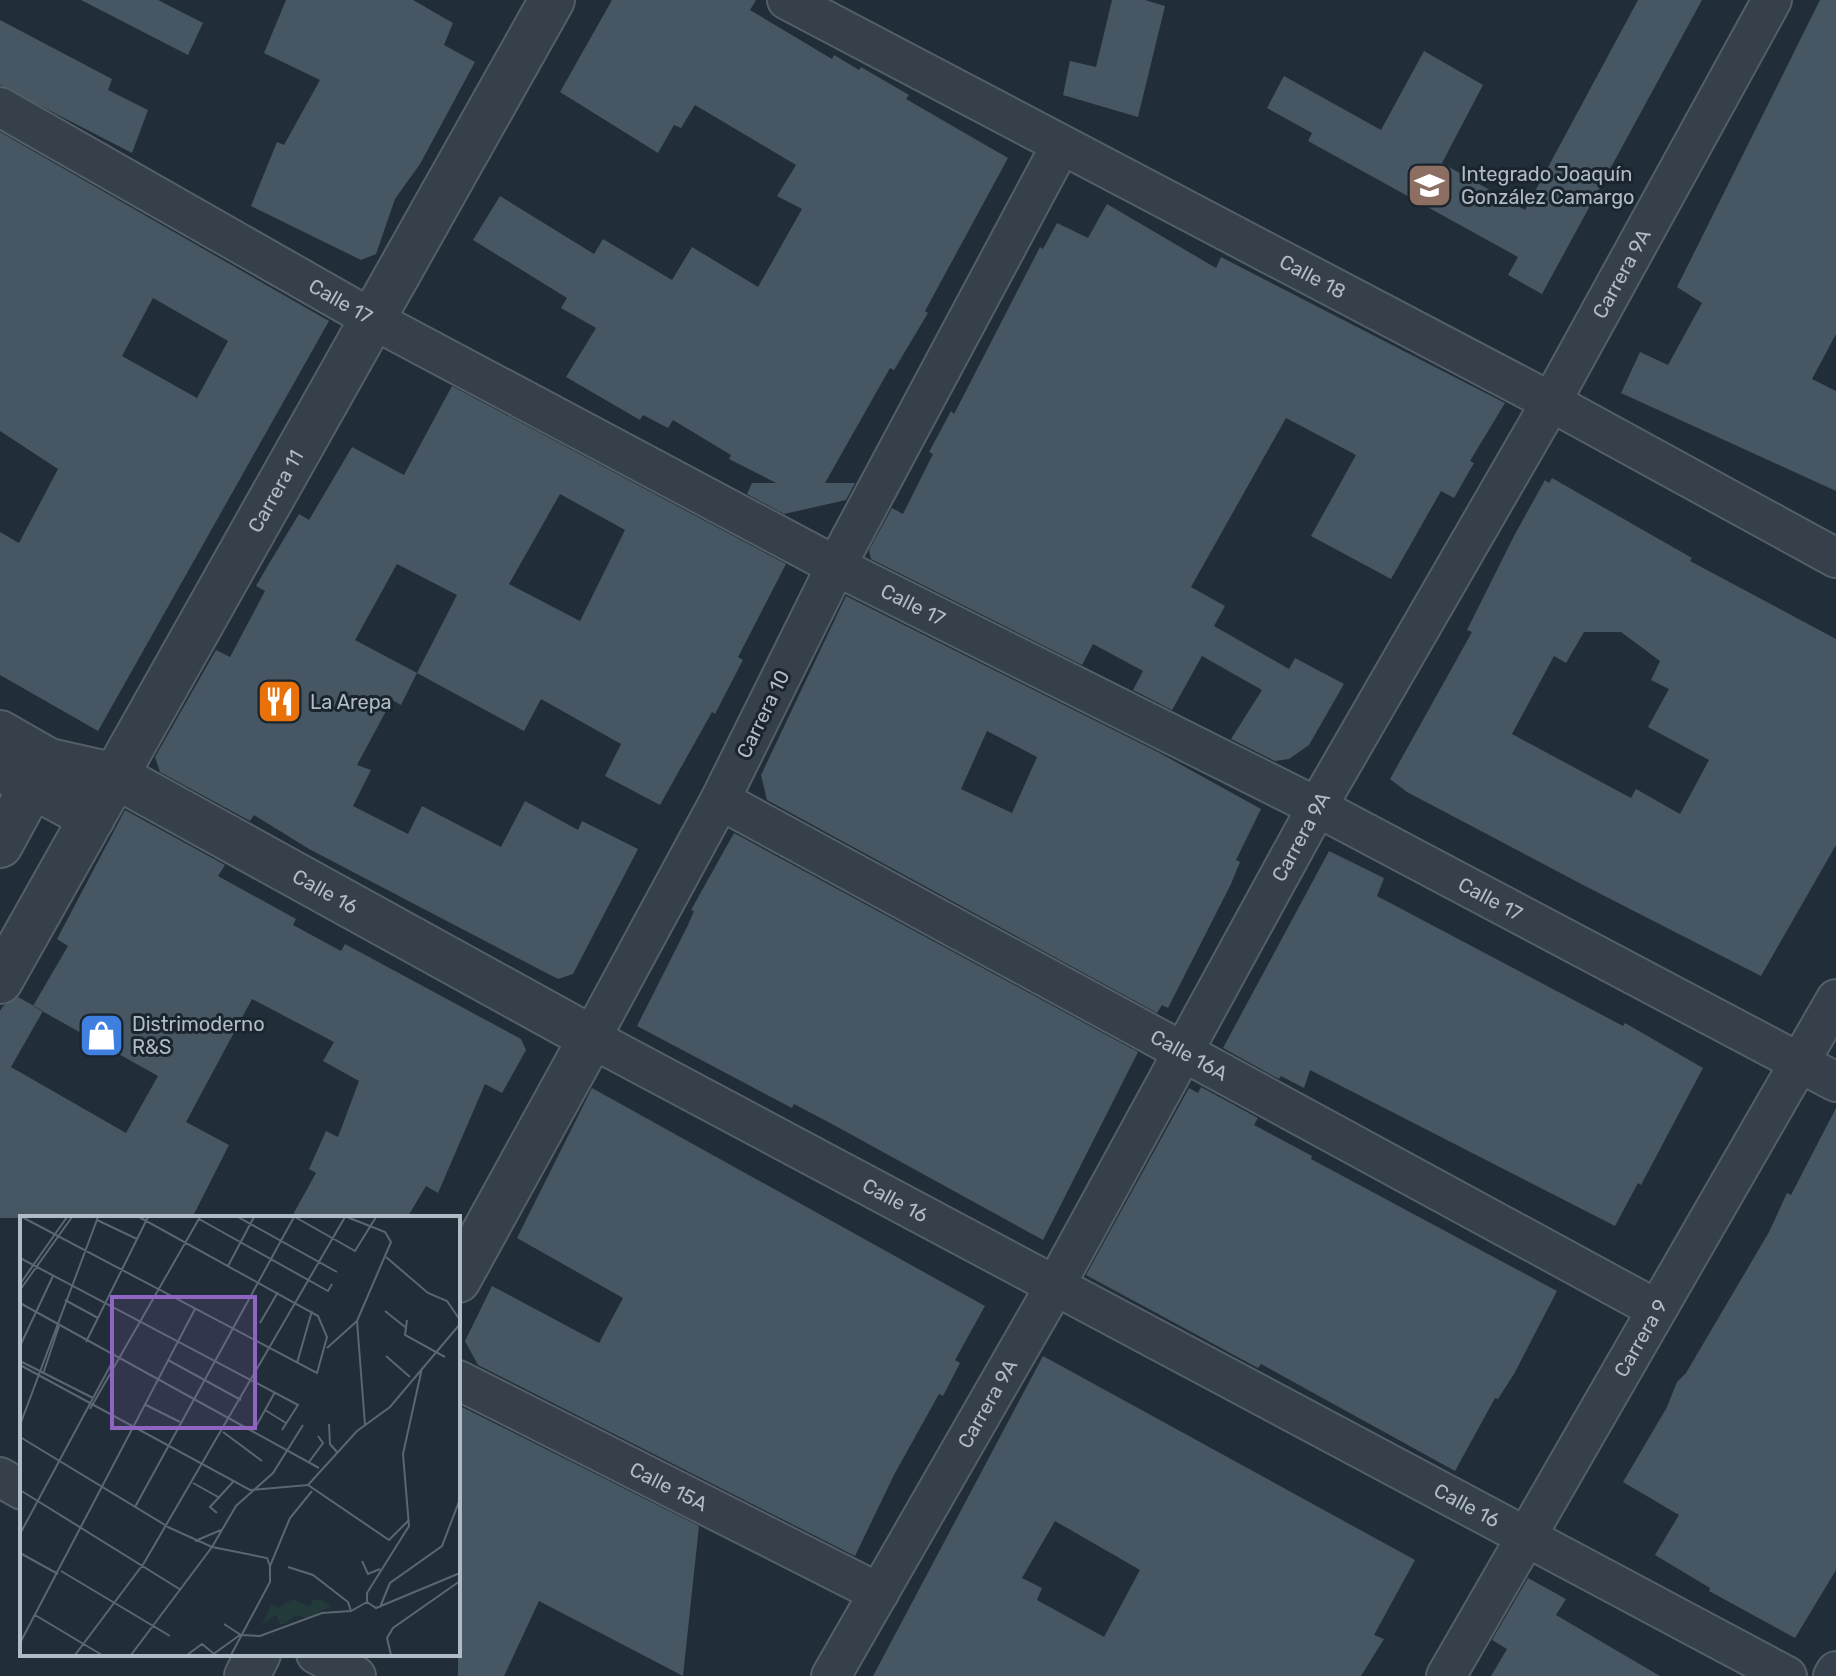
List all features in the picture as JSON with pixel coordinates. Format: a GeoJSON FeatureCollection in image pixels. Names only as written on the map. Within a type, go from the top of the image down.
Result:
{"type":"FeatureCollection","features":[{"type":"Feature","properties":{"kind":"street","name":"Carrera 11"},"geometry":{"type":"LineString","coordinates":[[0,981],[552,0]]}},
{"type":"Feature","properties":{"kind":"street","name":"Calle 18"},"geometry":{"type":"LineString","coordinates":[[787,0],[1551,402],[1836,558]]}},
{"type":"Feature","properties":{"kind":"street","name":"Carrera 9A"},"geometry":{"type":"LineString","coordinates":[[831,1676],[1055,1286],[1317,807],[1551,402],[1772,0]]}},
{"type":"Feature","properties":{"kind":"street","name":"Calle 17"},"geometry":{"type":"LineString","coordinates":[[0,107],[372,319],[836,566],[1317,807],[1836,1082]]}},
{"type":"Feature","properties":{"kind":"street","name":"Carrera 10"},"geometry":{"type":"LineString","coordinates":[[460,1276],[720,800],[836,566],[1061,145]]}},
{"type":"Feature","properties":{"kind":"street","name":"Calle 16"},"geometry":{"type":"LineString","coordinates":[[0,733],[49,761],[116,776],[591,1038],[1787,1676]]}},
{"type":"Feature","properties":{"kind":"street"},"geometry":{"type":"LineString","coordinates":[[0,845],[16,777],[92,818]]}},
{"type":"Feature","properties":{"kind":"street","name":"Calle 16A"},"geometry":{"type":"LineString","coordinates":[[720,800],[1656,1309]]}},
{"type":"Feature","properties":{"kind":"street","name":"Carrera 9"},"geometry":{"type":"LineString","coordinates":[[1446,1676],[1836,999]]}},
{"type":"Feature","properties":{"kind":"street","name":"Calle 15A"},"geometry":{"type":"LineString","coordinates":[[460,1381],[879,1593]]}},
{"type":"Feature","properties":{"kind":"street"},"geometry":{"type":"LineString","coordinates":[[0,1477],[20,1489]]}},
{"type":"Feature","properties":{"kind":"street"},"geometry":{"type":"LineString","coordinates":[[247,1676],[257,1656]]}},
{"type":"Feature","properties":{"kind":"street"},"geometry":{"type":"LineString","coordinates":[[320,1656],[356,1676]]}},
{"type":"Feature","properties":{"kind":"building"},"geometry":{"type":"Polygon","coordinates":[[[81,0],[158,0],[203,23],[188,55],[81,0]]]}},
{"type":"Feature","properties":{"kind":"building"},"geometry":{"type":"Polygon","coordinates":[[[286,0],[413,0],[453,23],[444,45],[475,62],[420,164],[395,199],[376,254],[361,260],[251,206],[277,142],[284,145],[320,80],[264,53],[286,0]]]}},
{"type":"Feature","properties":{"kind":"building"},"geometry":{"type":"Polygon","coordinates":[[[612,0],[756,0],[750,10],[832,59],[834,55],[859,70],[861,67],[909,95],[906,99],[1008,158],[925,311],[928,313],[894,370],[890,368],[825,483],[855,483],[846,500],[784,514],[747,494],[752,483],[776,483],[729,459],[731,455],[673,420],[668,428],[643,415],[640,420],[566,377],[596,328],[561,308],[567,298],[473,240],[500,196],[594,254],[603,239],[672,280],[692,247],[758,287],[802,209],[777,196],[796,165],[695,105],[681,128],[674,125],[658,153],[560,92],[612,0]]]}},
{"type":"Feature","properties":{"kind":"building"},"geometry":{"type":"Polygon","coordinates":[[[1112,0],[1145,0],[1165,6],[1138,117],[1063,95],[1070,61],[1096,67],[1112,0]]]}},
{"type":"Feature","properties":{"kind":"building"},"geometry":{"type":"Polygon","coordinates":[[[1638,0],[1702,0],[1542,294],[1508,275],[1518,257],[1308,141],[1312,133],[1267,108],[1284,76],[1381,130],[1424,51],[1483,85],[1442,163],[1525,210],[1638,0]]]}},
{"type":"Feature","properties":{"kind":"building"},"geometry":{"type":"Polygon","coordinates":[[[1820,0],[1836,0],[1836,334],[1812,379],[1836,391],[1836,491],[1621,393],[1640,352],[1668,365],[1702,303],[1677,287],[1820,0]]]}},
{"type":"Feature","properties":{"kind":"building"},"geometry":{"type":"Polygon","coordinates":[[[0,20],[112,79],[108,90],[148,110],[132,153],[0,85],[0,20]]]}},
{"type":"Feature","properties":{"kind":"building"},"geometry":{"type":"Polygon","coordinates":[[[0,132],[329,321],[98,731],[0,675],[0,532],[19,543],[58,469],[0,431],[0,132]],[[153,298],[122,356],[197,398],[228,341],[153,298]]]}},
{"type":"Feature","properties":{"kind":"building"},"geometry":{"type":"Polygon","coordinates":[[[1107,204],[1216,268],[1221,257],[1505,403],[1470,461],[1474,463],[1454,498],[1441,491],[1391,579],[1311,536],[1356,455],[1286,418],[1191,587],[1225,606],[1214,626],[1289,669],[1295,658],[1344,684],[1309,745],[1289,759],[1275,761],[1231,739],[1262,690],[1202,656],[1172,710],[1133,690],[1143,671],[1093,644],[1082,665],[871,559],[869,550],[892,508],[903,514],[933,454],[929,452],[951,411],[954,414],[1040,247],[1043,249],[1057,223],[1088,238],[1107,204]]]}},
{"type":"Feature","properties":{"kind":"building"},"geometry":{"type":"Polygon","coordinates":[[[452,386],[786,564],[738,657],[743,660],[715,714],[712,712],[660,805],[605,776],[621,744],[541,699],[524,731],[417,673],[401,705],[392,700],[357,765],[371,770],[353,806],[408,834],[422,806],[501,847],[525,801],[578,830],[582,821],[638,849],[573,974],[558,979],[309,849],[254,815],[250,821],[160,772],[155,757],[216,650],[230,657],[265,591],[256,586],[299,514],[309,520],[352,447],[404,475],[452,386]],[[560,494],[509,584],[580,621],[625,530],[560,494]],[[397,564],[355,640],[417,673],[457,595],[397,564]]]}},
{"type":"Feature","properties":{"kind":"building"},"geometry":{"type":"Polygon","coordinates":[[[1552,478],[1692,558],[1690,561],[1836,639],[1836,845],[1761,976],[1407,792],[1390,779],[1472,632],[1467,630],[1515,534],[1545,480],[1549,483],[1552,478]],[[1584,632],[1566,663],[1554,656],[1512,734],[1631,798],[1636,789],[1680,814],[1709,760],[1648,727],[1669,689],[1651,680],[1660,661],[1621,632],[1584,632]]]}},
{"type":"Feature","properties":{"kind":"building"},"geometry":{"type":"Polygon","coordinates":[[[846,596],[1158,752],[1261,809],[1236,860],[1240,862],[1231,884],[1168,1008],[1162,1005],[1157,1013],[767,800],[761,775],[846,596]],[[987,731],[961,789],[1012,813],[1037,757],[987,731]]]}},
{"type":"Feature","properties":{"kind":"building"},"geometry":{"type":"Polygon","coordinates":[[[125,810],[225,865],[218,876],[296,919],[293,925],[341,951],[345,944],[521,1039],[526,1050],[502,1093],[485,1084],[438,1193],[426,1186],[408,1216],[292,1216],[316,1173],[309,1169],[326,1131],[338,1137],[359,1081],[323,1061],[334,1042],[252,999],[186,1122],[229,1145],[193,1216],[0,1218],[0,1011],[18,997],[33,1006],[68,946],[57,939],[125,810]],[[43,1011],[11,1067],[126,1133],[158,1076],[43,1011]]]}},
{"type":"Feature","properties":{"kind":"building"},"geometry":{"type":"Polygon","coordinates":[[[734,833],[1138,1052],[1043,1240],[832,1124],[794,1104],[792,1108],[637,1026],[688,925],[694,911],[691,910],[734,833]]]}},
{"type":"Feature","properties":{"kind":"building"},"geometry":{"type":"Polygon","coordinates":[[[1329,851],[1384,878],[1377,896],[1623,1026],[1625,1023],[1703,1068],[1641,1185],[1638,1183],[1615,1226],[1310,1070],[1304,1088],[1281,1076],[1279,1079],[1223,1048],[1329,851]]]}},
{"type":"Feature","properties":{"kind":"building"},"geometry":{"type":"Polygon","coordinates":[[[1201,1087],[1258,1118],[1254,1125],[1312,1156],[1311,1159],[1557,1291],[1514,1374],[1498,1399],[1495,1398],[1455,1471],[1261,1364],[1258,1368],[1086,1275],[1189,1088],[1198,1093],[1201,1087]]]}},
{"type":"Feature","properties":{"kind":"building"},"geometry":{"type":"Polygon","coordinates":[[[592,1088],[985,1306],[955,1360],[960,1363],[943,1396],[939,1394],[895,1473],[855,1556],[478,1365],[465,1341],[492,1286],[599,1343],[623,1298],[517,1238],[592,1088]]]}},
{"type":"Feature","properties":{"kind":"building"},"geometry":{"type":"Polygon","coordinates":[[[1836,1108],[1836,1570],[1795,1638],[1709,1591],[1710,1588],[1655,1555],[1679,1515],[1623,1482],[1667,1407],[1677,1382],[1686,1373],[1769,1232],[1787,1193],[1791,1195],[1836,1108]]]}},
{"type":"Feature","properties":{"kind":"building"},"geometry":{"type":"Polygon","coordinates":[[[1043,1356],[1415,1560],[1374,1635],[1384,1639],[1361,1676],[873,1676],[1043,1356]],[[1055,1521],[1022,1578],[1042,1588],[1037,1600],[1104,1637],[1140,1570],[1055,1521]]]}},
{"type":"Feature","properties":{"kind":"building"},"geometry":{"type":"Polygon","coordinates":[[[460,1406],[699,1526],[683,1676],[539,1601],[504,1676],[458,1676],[460,1406]]]}},
{"type":"Feature","properties":{"kind":"building"},"geometry":{"type":"Polygon","coordinates":[[[1528,1578],[1566,1599],[1556,1615],[1660,1676],[1491,1676],[1507,1649],[1492,1640],[1528,1578]]]}},
{"type":"Feature","properties":{"kind":"place","name":"Integrado Joaquín González Camargo"},"geometry":{"type":"Point","coordinates":[1430,186]}},
{"type":"Feature","properties":{"kind":"place","name":"La Arepa"},"geometry":{"type":"Point","coordinates":[279,702]}},
{"type":"Feature","properties":{"kind":"place","name":"Distrimoderno R&S"},"geometry":{"type":"Point","coordinates":[101,1035]}}]}
